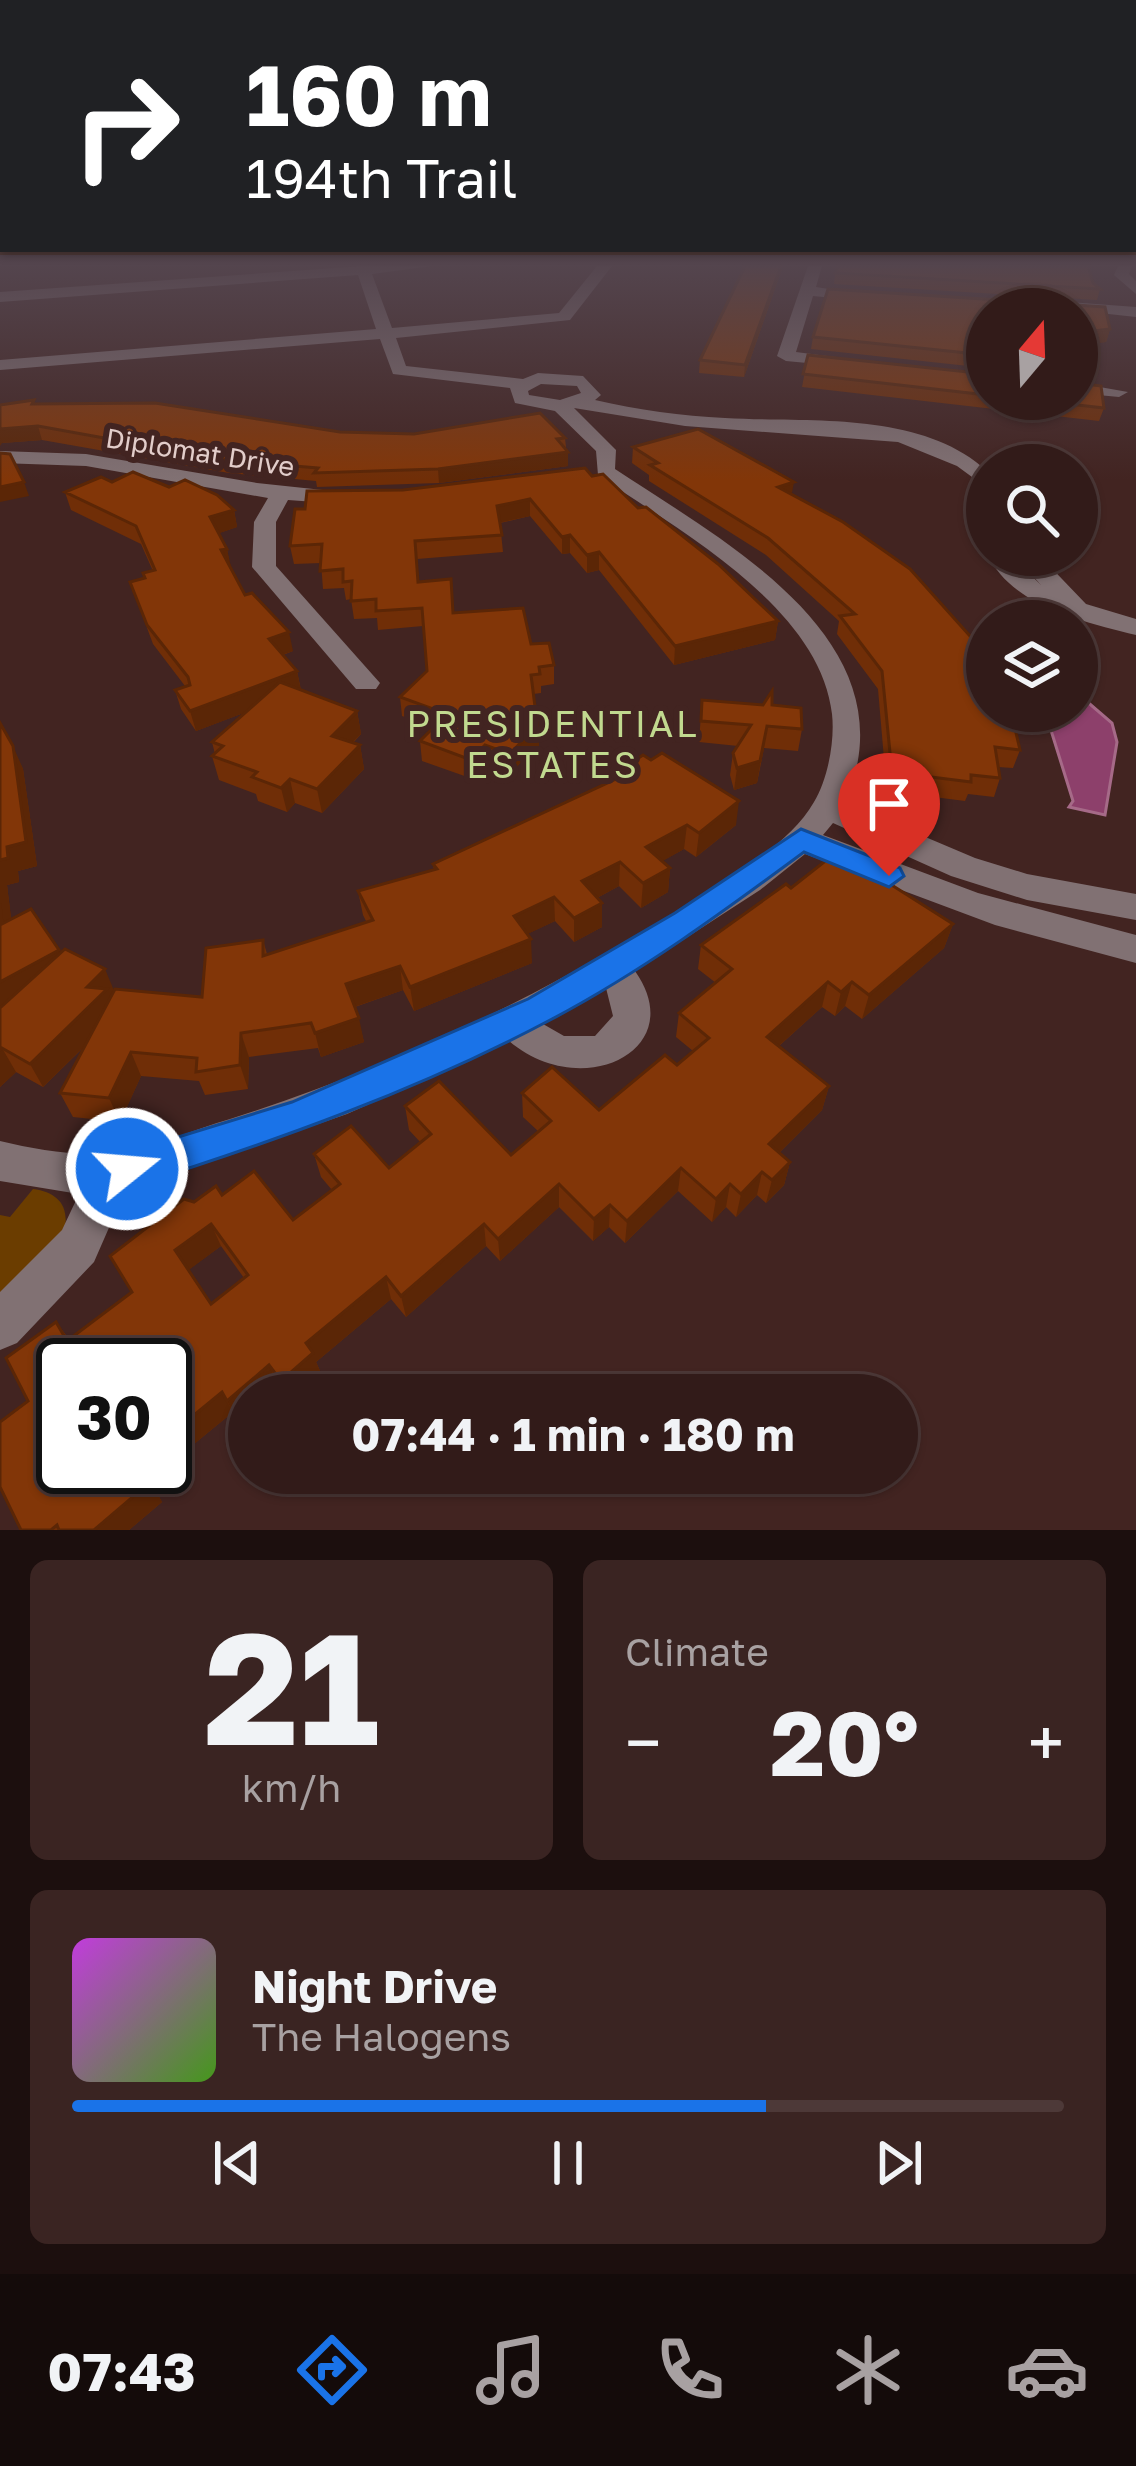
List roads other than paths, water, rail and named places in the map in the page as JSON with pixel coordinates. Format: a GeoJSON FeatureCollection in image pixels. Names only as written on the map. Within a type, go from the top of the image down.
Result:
{"type":"FeatureCollection","features":[{"type":"Feature","properties":{"kind":"street"},"geometry":{"type":"LineString","coordinates":[[0,365],[342,337]]}},
{"type":"Feature","properties":{"kind":"street"},"geometry":{"type":"LineString","coordinates":[[0,1161],[35,1169],[111,1173],[298,1117],[513,1021],[613,969],[756,876],[801,839],[827,808],[843,756],[848,713],[813,637],[760,580],[594,472],[606,450],[578,399],[583,381],[562,376],[521,384],[399,370],[385,337]]}},
{"type":"Feature","properties":{"kind":"street"},"geometry":{"type":"LineString","coordinates":[[792,337],[787,356],[876,366]]}},
{"type":"Feature","properties":{"kind":"street"},"geometry":{"type":"LineString","coordinates":[[521,384],[522,399],[578,399],[912,440],[966,466]]}},
{"type":"Feature","properties":{"kind":"street"},"geometry":{"type":"LineString","coordinates":[[1098,390],[1119,392]]}},
{"type":"Feature","properties":{"kind":"street"},"geometry":{"type":"LineString","coordinates":[[702,413],[922,432],[966,451]]}},
{"type":"Feature","properties":{"kind":"street","name":"Diplomat Drive"},"geometry":{"type":"LineString","coordinates":[[0,458],[96,463],[279,497],[368,499]]}},
{"type":"Feature","properties":{"kind":"street"},"geometry":{"type":"LineString","coordinates":[[279,497],[265,522],[264,567],[366,683]]}},
{"type":"Feature","properties":{"kind":"street"},"geometry":{"type":"LineString","coordinates":[[1014,576],[1048,600]]}},
{"type":"Feature","properties":{"kind":"street"},"geometry":{"type":"LineString","coordinates":[[1046,576],[1068,600]]}},
{"type":"Feature","properties":{"kind":"street"},"geometry":{"type":"LineString","coordinates":[[1098,615],[1136,627]]}},
{"type":"Feature","properties":{"kind":"street"},"geometry":{"type":"LineString","coordinates":[[827,808],[987,875],[1136,907]]}},
{"type":"Feature","properties":{"kind":"street"},"geometry":{"type":"LineString","coordinates":[[801,839],[1030,927],[1136,949]]}},
{"type":"Feature","properties":{"kind":"street"},"geometry":{"type":"LineString","coordinates":[[981,910],[987,875]]}},
{"type":"Feature","properties":{"kind":"street"},"geometry":{"type":"LineString","coordinates":[[513,1021],[544,1049],[562,1055],[599,1052],[615,1044],[632,1017],[628,988],[613,969]]}},
{"type":"Feature","properties":{"kind":"street"},"geometry":{"type":"LineString","coordinates":[[0,1326],[78,1246],[111,1173]]}},
{"type":"Feature","properties":{"kind":"district","name":"PRESIDENTIAL ESTATES"},"geometry":{"type":"Point","coordinates":[553,744]}}]}
